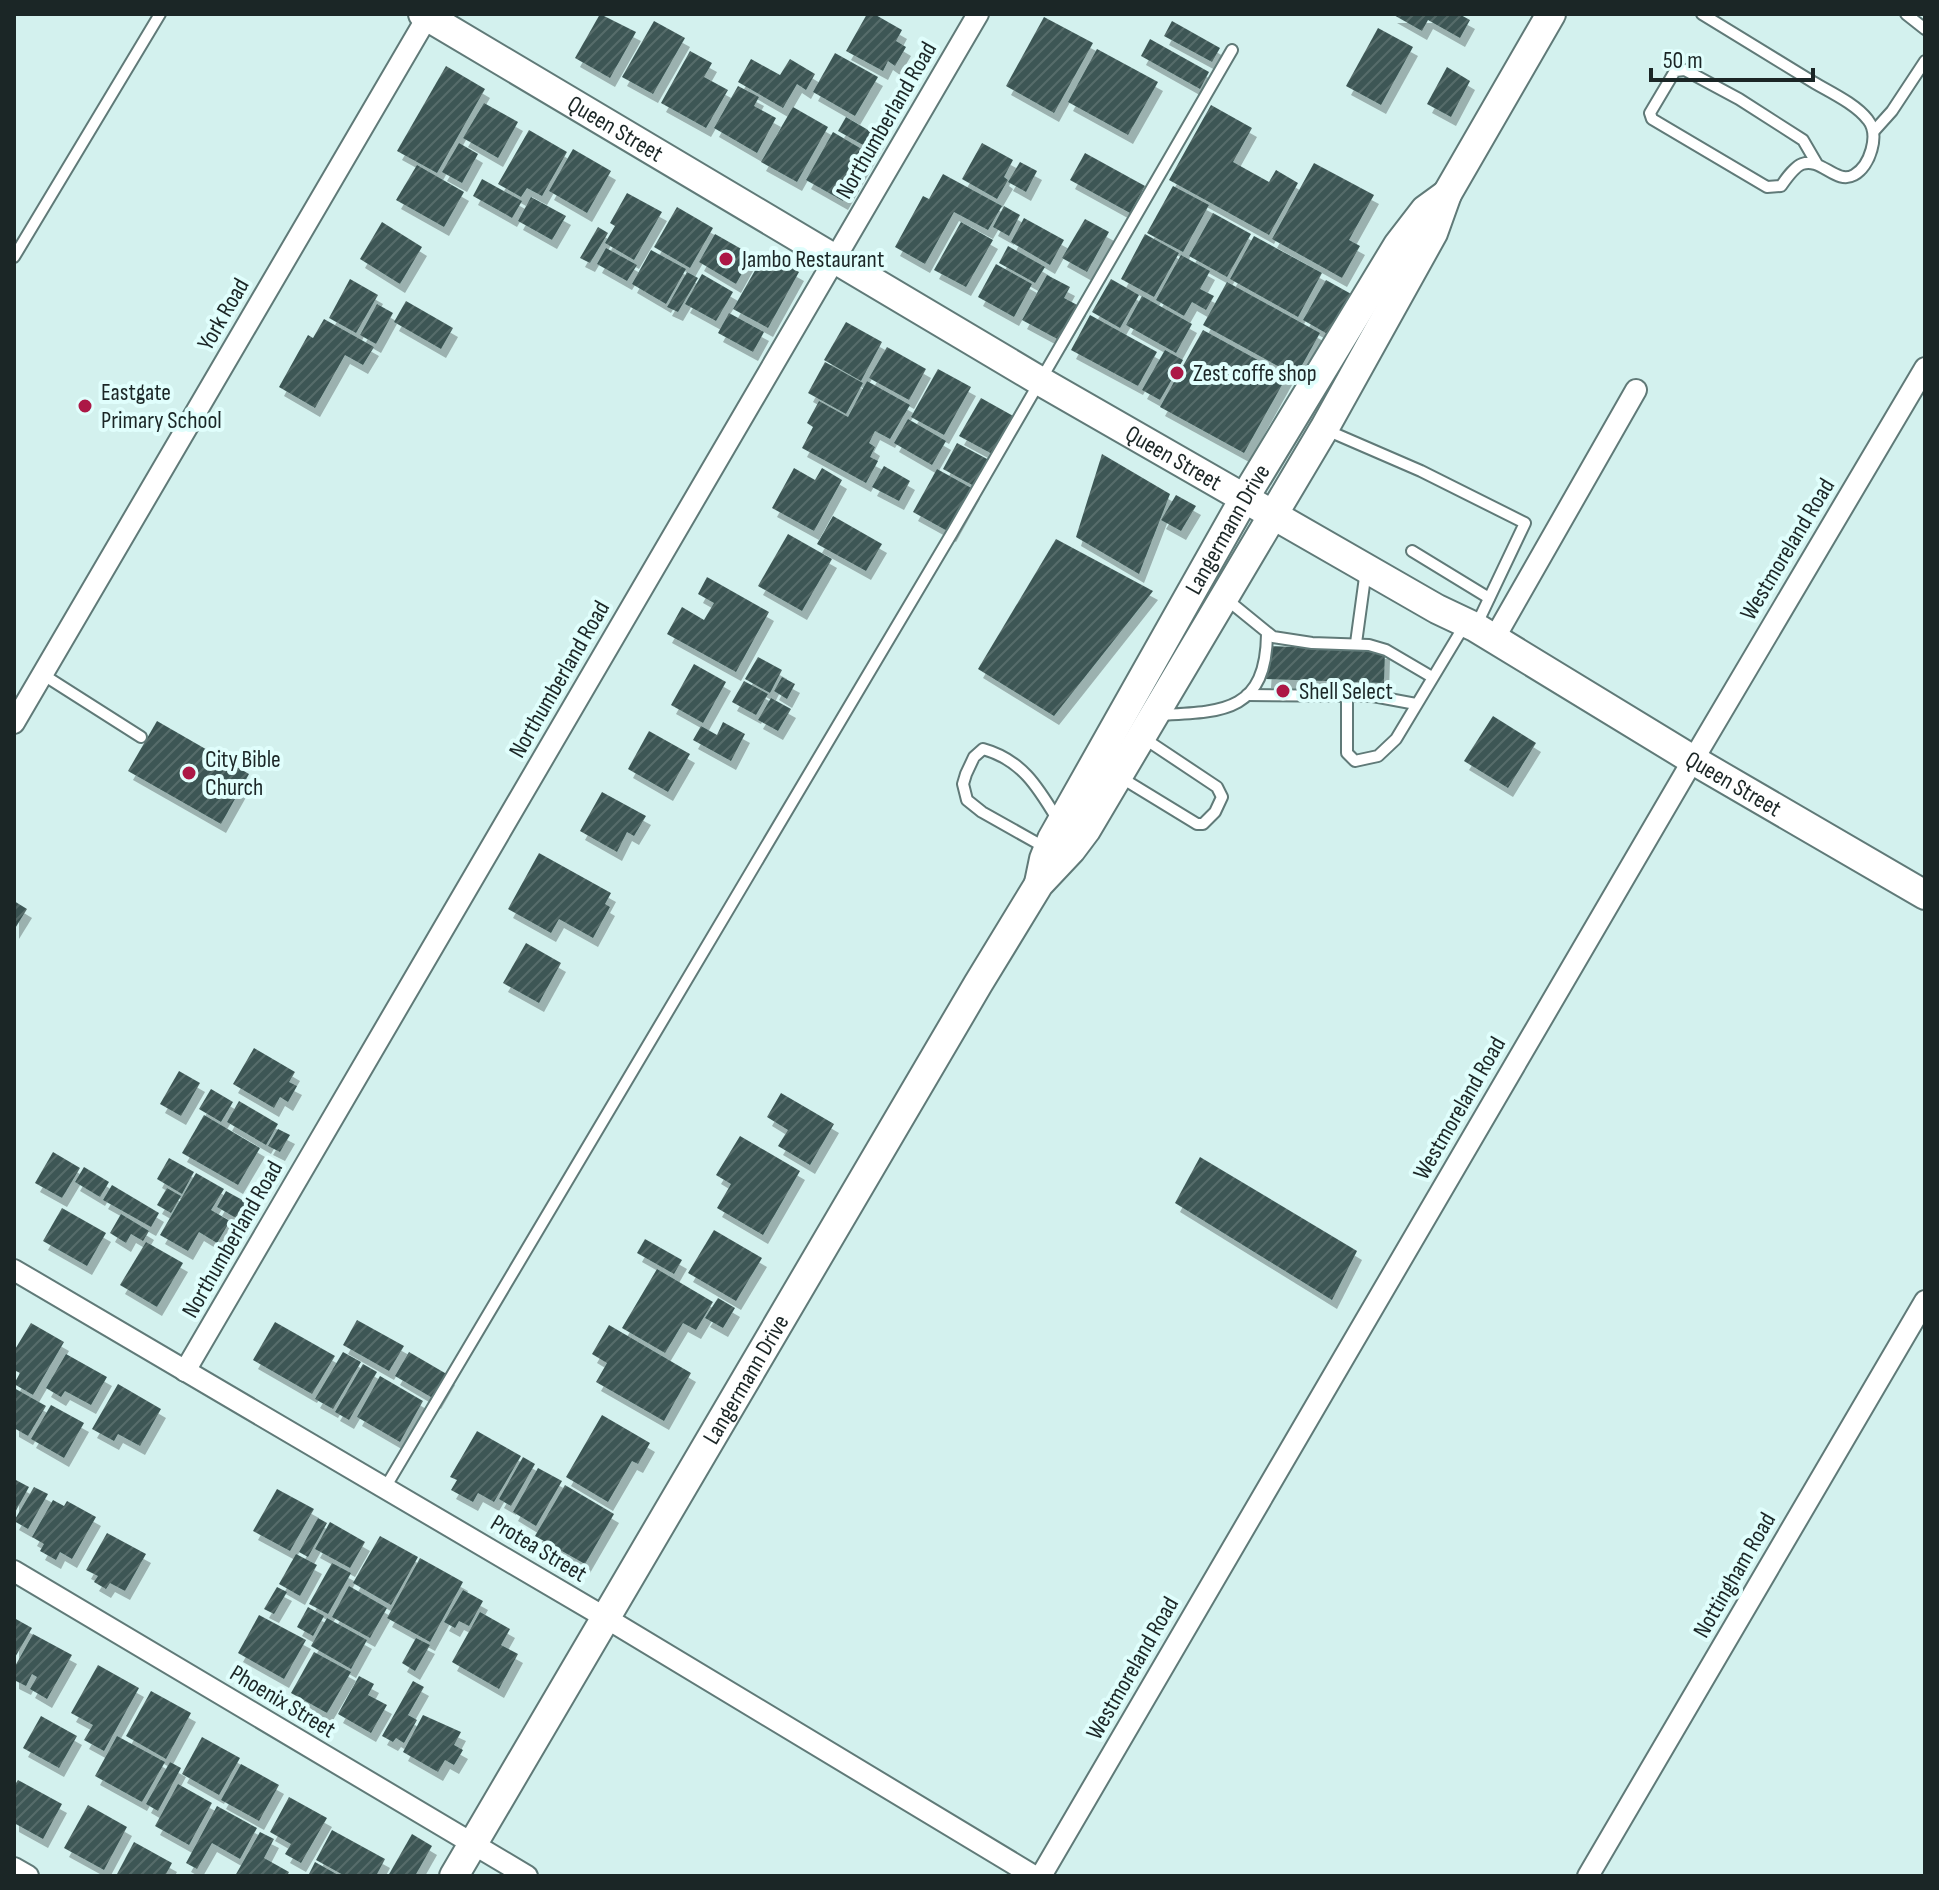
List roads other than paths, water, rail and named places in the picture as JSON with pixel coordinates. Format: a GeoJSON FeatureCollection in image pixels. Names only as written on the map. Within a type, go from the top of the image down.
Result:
{"type":"FeatureCollection","features":[{"type":"Feature","properties":{"kind":"main road","name":"Langermann Drive"},"geometry":{"type":"LineString","coordinates":[[454,1876],[1039,884],[1071,850],[1118,776],[1324,429],[1433,233],[1447,194],[1551,14]]}},
{"type":"Feature","properties":{"kind":"main road","name":"Queen Street"},"geometry":{"type":"LineString","coordinates":[[427,15],[1040,381],[1478,630],[1925,895]]}},
{"type":"Feature","properties":{"kind":"main road","name":"Langermann Drive"},"geometry":{"type":"LineString","coordinates":[[1039,884],[1054,836],[1245,497],[1398,245],[1425,210],[1447,194]]}},
{"type":"Feature","properties":{"kind":"street","name":"Northumberland Road"},"geometry":{"type":"LineString","coordinates":[[185,1371],[978,14]]}},
{"type":"Feature","properties":{"kind":"street","name":"York Road"},"geometry":{"type":"LineString","coordinates":[[14,723],[20,701],[42,674],[427,15]]}},
{"type":"Feature","properties":{"kind":"street","name":"Westmoreland Road"},"geometry":{"type":"LineString","coordinates":[[1041,1876],[1925,368]]}},
{"type":"Feature","properties":{"kind":"street"},"geometry":{"type":"LineString","coordinates":[[1478,630],[1636,390]]}},
{"type":"Feature","properties":{"kind":"street","name":"Protea Street"},"geometry":{"type":"LineString","coordinates":[[14,1270],[606,1618],[1034,1876]]}},
{"type":"Feature","properties":{"kind":"street","name":"Nottingham Road"},"geometry":{"type":"LineString","coordinates":[[1588,1876],[1925,1301]]}},
{"type":"Feature","properties":{"kind":"street","name":"Phoenix Street"},"geometry":{"type":"LineString","coordinates":[[14,1571],[527,1876]]}},
{"type":"Feature","properties":{"kind":"street"},"geometry":{"type":"LineString","coordinates":[[14,1868],[28,1876]]}},
{"type":"Feature","properties":{"kind":"lane"},"geometry":{"type":"LineString","coordinates":[[14,257],[160,14]]}},
{"type":"Feature","properties":{"kind":"lane"},"geometry":{"type":"LineString","coordinates":[[1702,14],[1836,96],[1867,118],[1874,131]]}},
{"type":"Feature","properties":{"kind":"lane"},"geometry":{"type":"LineString","coordinates":[[1906,14],[1925,29]]}},
{"type":"Feature","properties":{"kind":"lane"},"geometry":{"type":"LineString","coordinates":[[385,1488],[1040,381],[1232,50]]}},
{"type":"Feature","properties":{"kind":"lane"},"geometry":{"type":"LineString","coordinates":[[1817,164],[1803,140],[1739,99],[1685,70],[1675,71],[1650,113],[1656,122],[1767,187],[1781,186],[1799,165],[1817,164],[1841,176],[1853,175],[1868,160],[1874,131],[1892,111],[1925,61]]}},
{"type":"Feature","properties":{"kind":"lane"},"geometry":{"type":"LineString","coordinates":[[1324,429],[1421,471],[1525,523],[1489,598],[1478,630],[1432,677],[1396,739],[1373,758],[1355,761],[1347,753],[1347,696]]}},
{"type":"Feature","properties":{"kind":"lane"},"geometry":{"type":"LineString","coordinates":[[1412,551],[1489,598]]}},
{"type":"Feature","properties":{"kind":"lane"},"geometry":{"type":"LineString","coordinates":[[1356,643],[1366,567]]}},
{"type":"Feature","properties":{"kind":"lane"},"geometry":{"type":"LineString","coordinates":[[1224,597],[1267,634],[1312,643],[1356,643],[1386,650],[1432,677]]}},
{"type":"Feature","properties":{"kind":"lane"},"geometry":{"type":"LineString","coordinates":[[1148,726],[1221,711],[1247,695],[1263,671],[1267,634]]}},
{"type":"Feature","properties":{"kind":"lane"},"geometry":{"type":"LineString","coordinates":[[42,674],[141,737]]}},
{"type":"Feature","properties":{"kind":"lane"},"geometry":{"type":"LineString","coordinates":[[1247,695],[1392,698],[1416,704]]}},
{"type":"Feature","properties":{"kind":"lane"},"geometry":{"type":"LineString","coordinates":[[1118,776],[1197,824],[1203,824],[1215,812],[1222,797],[1217,787],[1148,726]]}},
{"type":"Feature","properties":{"kind":"lane"},"geometry":{"type":"LineString","coordinates":[[983,749],[1021,767],[1040,791],[1054,836],[982,812],[967,800],[963,784],[974,757],[983,749]]}},
{"type":"Feature","properties":{"kind":"place","name":"Jambo Restaurant"},"geometry":{"type":"Point","coordinates":[726,259]}},
{"type":"Feature","properties":{"kind":"place","name":"Zest coffe shop"},"geometry":{"type":"Point","coordinates":[1177,373]}},
{"type":"Feature","properties":{"kind":"place","name":"Eastgate Primary School"},"geometry":{"type":"Point","coordinates":[85,406]}},
{"type":"Feature","properties":{"kind":"place","name":"Shell Select"},"geometry":{"type":"Point","coordinates":[1283,691]}},
{"type":"Feature","properties":{"kind":"place","name":"City Bible Church"},"geometry":{"type":"Point","coordinates":[189,773]}}]}
